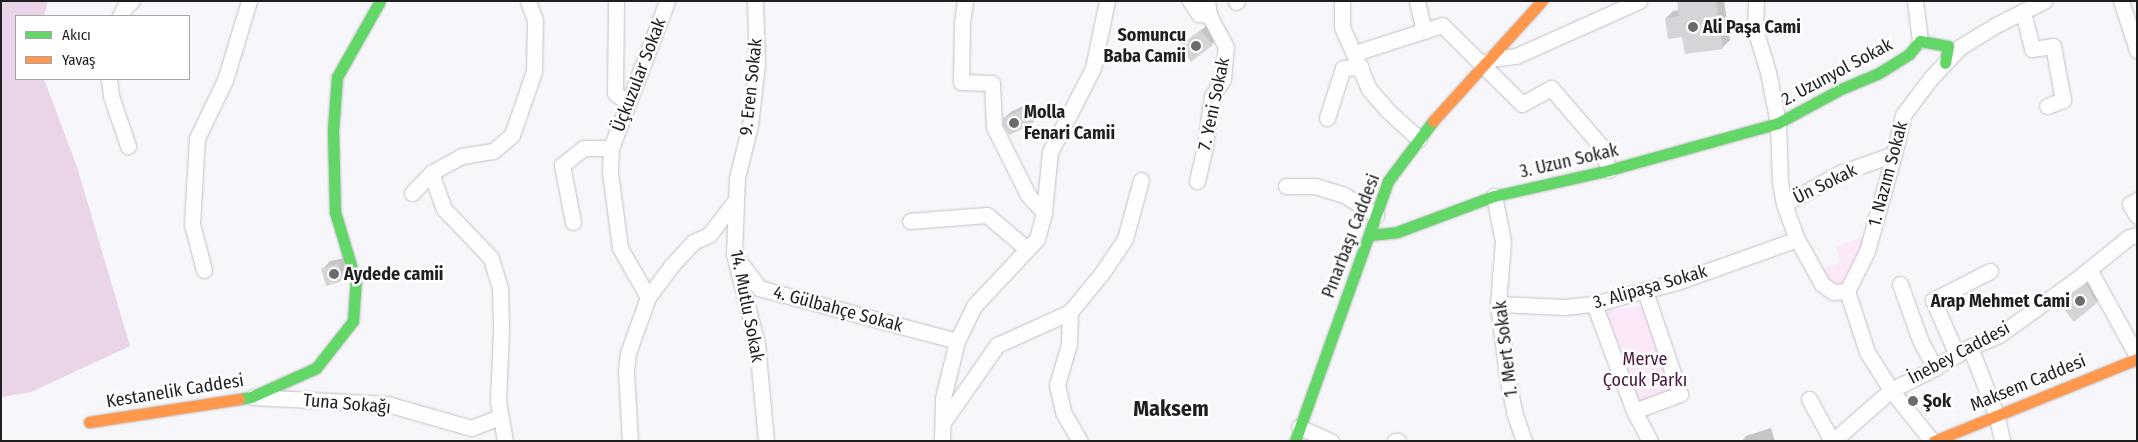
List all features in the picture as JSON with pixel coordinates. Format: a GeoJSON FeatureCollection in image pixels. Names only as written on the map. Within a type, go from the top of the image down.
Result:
{"type":"FeatureCollection","features":[{"type":"Feature","properties":{"kind":"street"},"geometry":{"type":"LineString","coordinates":[[121,15],[125,7],[132,1]]}},
{"type":"Feature","properties":{"kind":"street"},"geometry":{"type":"LineString","coordinates":[[204,270],[192,224],[198,138],[225,80],[249,1]]}},
{"type":"Feature","properties":{"kind":"street","name":"Kestanelik Caddesi"},"geometry":{"type":"LineString","coordinates":[[89,422],[251,397],[316,368],[353,321],[356,282],[336,212],[333,130],[337,77],[380,1]]}},
{"type":"Feature","properties":{"kind":"street"},"geometry":{"type":"LineString","coordinates":[[412,193],[431,172],[462,156],[493,151],[512,135],[534,72],[535,20],[528,1]]}},
{"type":"Feature","properties":{"kind":"street"},"geometry":{"type":"LineString","coordinates":[[616,1],[615,93],[628,103]]}},
{"type":"Feature","properties":{"kind":"street","name":"Üçkuzular Sokak"},"geometry":{"type":"LineString","coordinates":[[648,297],[620,248],[610,172],[611,148],[667,1]]}},
{"type":"Feature","properties":{"kind":"street","name":"9. Eren Sokak"},"geometry":{"type":"LineString","coordinates":[[735,201],[737,178],[750,125],[757,64],[755,1]]}},
{"type":"Feature","properties":{"kind":"street"},"geometry":{"type":"LineString","coordinates":[[965,1],[962,23],[961,82],[992,84],[994,127],[1028,195],[1044,212]]}},
{"type":"Feature","properties":{"kind":"street"},"geometry":{"type":"LineString","coordinates":[[942,441],[943,398],[957,341],[974,306],[1037,238],[1044,212],[1050,152],[1093,68],[1107,1]]}},
{"type":"Feature","properties":{"kind":"street"},"geometry":{"type":"LineString","coordinates":[[1190,1],[1200,14],[1208,8]]}},
{"type":"Feature","properties":{"kind":"street"},"geometry":{"type":"LineString","coordinates":[[1342,1],[1342,27],[1370,89],[1387,110],[1419,139]]}},
{"type":"Feature","properties":{"kind":"street"},"geometry":{"type":"LineString","coordinates":[[1416,1],[1424,31]]}},
{"type":"Feature","properties":{"kind":"street","name":"Pınarbaşı Caddesi"},"geometry":{"type":"LineString","coordinates":[[1297,434],[1388,181],[1419,139],[1542,1]]}},
{"type":"Feature","properties":{"kind":"street"},"geometry":{"type":"LineString","coordinates":[[1486,62],[1516,56],[1639,1]]}},
{"type":"Feature","properties":{"kind":"street"},"geometry":{"type":"LineString","coordinates":[[1756,1],[1755,29],[1768,72],[1778,123],[1780,182],[1784,204],[1797,239],[1822,284],[1833,292],[1847,292],[1868,352],[1891,390],[1933,441]]}},
{"type":"Feature","properties":{"kind":"street"},"geometry":{"type":"LineString","coordinates":[[1916,1],[1920,41],[1948,46],[1945,63]]}},
{"type":"Feature","properties":{"kind":"street"},"geometry":{"type":"LineString","coordinates":[[2121,1],[2137,50]]}},
{"type":"Feature","properties":{"kind":"street","name":"1. Nazım Sokak"},"geometry":{"type":"LineString","coordinates":[[1847,292],[1867,252],[1903,115],[1960,47],[2042,2]]}},
{"type":"Feature","properties":{"kind":"street","name":"7. Yeni Sokak"},"geometry":{"type":"LineString","coordinates":[[1197,181],[1205,145],[1212,96],[1223,78],[1226,48],[1208,8]]}},
{"type":"Feature","properties":{"kind":"street"},"geometry":{"type":"LineString","coordinates":[[2023,12],[2032,49],[2053,46],[2063,100],[2047,106]]}},
{"type":"Feature","properties":{"kind":"street"},"geometry":{"type":"LineString","coordinates":[[1355,53],[1442,24],[1486,62],[1522,104],[1551,88],[1601,146],[1609,170]]}},
{"type":"Feature","properties":{"kind":"street","name":"2. Uzunyol Sokak"},"geometry":{"type":"LineString","coordinates":[[1778,123],[1841,88],[1879,73],[1909,54],[1920,41]]}},
{"type":"Feature","properties":{"kind":"street"},"geometry":{"type":"LineString","coordinates":[[1327,118],[1343,68],[1361,67]]}},
{"type":"Feature","properties":{"kind":"street"},"geometry":{"type":"LineString","coordinates":[[109,80],[112,96],[128,146]]}},
{"type":"Feature","properties":{"kind":"street","name":"3. Uzun Sokak"},"geometry":{"type":"LineString","coordinates":[[1370,234],[1397,232],[1494,196],[1609,170],[1778,123]]}},
{"type":"Feature","properties":{"kind":"street"},"geometry":{"type":"LineString","coordinates":[[573,222],[562,165],[584,148],[611,148]]}},
{"type":"Feature","properties":{"kind":"street","name":"Ün Sokak"},"geometry":{"type":"LineString","coordinates":[[1784,204],[1840,173],[1894,154]]}},
{"type":"Feature","properties":{"kind":"street"},"geometry":{"type":"LineString","coordinates":[[431,172],[444,209],[491,258],[500,288],[502,329],[499,417],[505,441]]}},
{"type":"Feature","properties":{"kind":"street"},"geometry":{"type":"LineString","coordinates":[[943,422],[996,345],[1070,312],[1102,273],[1125,239],[1141,180]]}},
{"type":"Feature","properties":{"kind":"street"},"geometry":{"type":"LineString","coordinates":[[1286,186],[1315,186],[1344,195],[1376,215]]}},
{"type":"Feature","properties":{"kind":"street","name":"1. Mert Sokak"},"geometry":{"type":"LineString","coordinates":[[1494,196],[1503,241],[1498,304],[1511,393],[1524,441]]}},
{"type":"Feature","properties":{"kind":"street"},"geometry":{"type":"LineString","coordinates":[[2137,200],[2130,204],[2137,216]]}},
{"type":"Feature","properties":{"kind":"street"},"geometry":{"type":"LineString","coordinates":[[630,441],[626,371],[628,353],[648,297],[671,266],[693,242],[709,235],[735,201]]}},
{"type":"Feature","properties":{"kind":"street","name":"14. Mutlu Sokak"},"geometry":{"type":"LineString","coordinates":[[735,201],[734,254],[757,344],[766,441]]}},
{"type":"Feature","properties":{"kind":"street"},"geometry":{"type":"LineString","coordinates":[[910,221],[987,214],[1027,249]]}},
{"type":"Feature","properties":{"kind":"street","name":"İnebey Caddesi"},"geometry":{"type":"LineString","coordinates":[[1833,441],[1891,390],[1935,368],[1963,351],[1999,335],[2129,237],[2137,235]]}},
{"type":"Feature","properties":{"kind":"street","name":"3. Alipaşa Sokak"},"geometry":{"type":"LineString","coordinates":[[1498,304],[1564,307],[1594,304],[1680,282],[1797,239]]}},
{"type":"Feature","properties":{"kind":"street","name":"4. Gülbahçe Sokak"},"geometry":{"type":"LineString","coordinates":[[734,254],[759,288],[957,341]]}},
{"type":"Feature","properties":{"kind":"street"},"geometry":{"type":"LineString","coordinates":[[2089,269],[2137,357]]}},
{"type":"Feature","properties":{"kind":"street"},"geometry":{"type":"LineString","coordinates":[[1990,271],[1933,300],[1963,351],[1996,414],[2002,441]]}},
{"type":"Feature","properties":{"kind":"street"},"geometry":{"type":"LineString","coordinates":[[1900,284],[1920,340],[1935,368]]}},
{"type":"Feature","properties":{"kind":"street"},"geometry":{"type":"LineString","coordinates":[[1634,411],[1680,394],[1645,291]]}},
{"type":"Feature","properties":{"kind":"street"},"geometry":{"type":"LineString","coordinates":[[1594,304],[1634,411],[1650,441]]}},
{"type":"Feature","properties":{"kind":"street"},"geometry":{"type":"LineString","coordinates":[[1070,312],[1069,344],[1057,385],[1063,412],[1080,441]]}},
{"type":"Feature","properties":{"kind":"street","name":"Maksem Caddesi"},"geometry":{"type":"LineString","coordinates":[[1933,441],[2137,357]]}},
{"type":"Feature","properties":{"kind":"street","name":"Tuna Sokağı"},"geometry":{"type":"LineString","coordinates":[[251,397],[387,404],[471,428],[499,417]]}},
{"type":"Feature","properties":{"kind":"street"},"geometry":{"type":"LineString","coordinates":[[1809,399],[1833,441]]}},
{"type":"Feature","properties":{"kind":"street"},"geometry":{"type":"LineString","coordinates":[[1297,434],[1331,441]]}},
{"type":"Feature","properties":{"kind":"green space"},"geometry":{"type":"Polygon","coordinates":[[[1876,231],[1846,283],[1836,284],[1828,279],[1822,270],[1841,262],[1835,247],[1876,231]]]}},
{"type":"Feature","properties":{"kind":"green space","name":"Merve Çocuk Parkı"},"geometry":{"type":"Polygon","coordinates":[[[1643,306],[1673,391],[1636,403],[1604,310],[1643,306]]]}},
{"type":"Feature","properties":{"kind":"shaded area"},"geometry":{"type":"Polygon","coordinates":[[[1,1],[48,1],[44,15],[15,15],[15,80],[44,80],[77,167],[130,346],[31,392],[1,397],[1,1]]]}},
{"type":"Feature","properties":{"kind":"building","name":"Ali Paşa Cami"},"geometry":{"type":"Polygon","coordinates":[[[1716,1],[1723,49],[1685,54],[1682,37],[1668,39],[1665,18],[1679,16],[1677,2],[1716,1]]]}},
{"type":"Feature","properties":{"kind":"building","name":"Somuncu Baba Camii"},"geometry":{"type":"Polygon","coordinates":[[[1201,30],[1213,45],[1191,62],[1179,46],[1201,30]]]}},
{"type":"Feature","properties":{"kind":"building","name":"Molla Fenari Camii"},"geometry":{"type":"Polygon","coordinates":[[[1025,108],[1033,124],[1009,135],[1003,125],[1003,118],[1025,108]]]}},
{"type":"Feature","properties":{"kind":"building","name":"Aydede camii"},"geometry":{"type":"Polygon","coordinates":[[[338,264],[343,281],[326,286],[321,268],[338,264]]]}},
{"type":"Feature","properties":{"kind":"building","name":"Arap Mehmet Cami"},"geometry":{"type":"Polygon","coordinates":[[[2086,284],[2097,303],[2074,322],[2059,303],[2086,284]]]}},
{"type":"Feature","properties":{"kind":"traffic: fast"},"geometry":{"type":"LineString","coordinates":[[239,399],[251,397],[316,368],[353,321],[356,282],[335,212],[333,130],[337,77],[380,1]]}},
{"type":"Feature","properties":{"kind":"traffic: fast"},"geometry":{"type":"LineString","coordinates":[[1370,235],[1397,232],[1494,196],[1609,170],[1778,123],[1841,89],[1879,73],[1909,54],[1920,41],[1948,46],[1945,63]]}},
{"type":"Feature","properties":{"kind":"traffic: fast"},"geometry":{"type":"LineString","coordinates":[[1295,441],[1388,181],[1433,121]]}},
{"type":"Feature","properties":{"kind":"traffic: slow"},"geometry":{"type":"LineString","coordinates":[[1433,121],[1542,1]]}},
{"type":"Feature","properties":{"kind":"traffic: slow"},"geometry":{"type":"LineString","coordinates":[[1934,441],[2137,359]]}},
{"type":"Feature","properties":{"kind":"traffic: slow"},"geometry":{"type":"LineString","coordinates":[[89,422],[239,399]]}},
{"type":"Feature","properties":{"kind":"place","name":"Ali Paşa Cami"},"geometry":{"type":"Point","coordinates":[1693,27]}},
{"type":"Feature","properties":{"kind":"place","name":"Somuncu Baba Camii"},"geometry":{"type":"Point","coordinates":[1196,46]}},
{"type":"Feature","properties":{"kind":"place","name":"Molla Fenari Camii"},"geometry":{"type":"Point","coordinates":[1014,123]}},
{"type":"Feature","properties":{"kind":"place","name":"Aydede camii"},"geometry":{"type":"Point","coordinates":[334,274]}},
{"type":"Feature","properties":{"kind":"place","name":"Arap Mehmet Cami"},"geometry":{"type":"Point","coordinates":[2080,301]}},
{"type":"Feature","properties":{"kind":"place","name":"Şok"},"geometry":{"type":"Point","coordinates":[1913,401]}},
{"type":"Feature","properties":{"kind":"district","name":"Maksem"},"geometry":{"type":"Point","coordinates":[1171,409]}}]}
